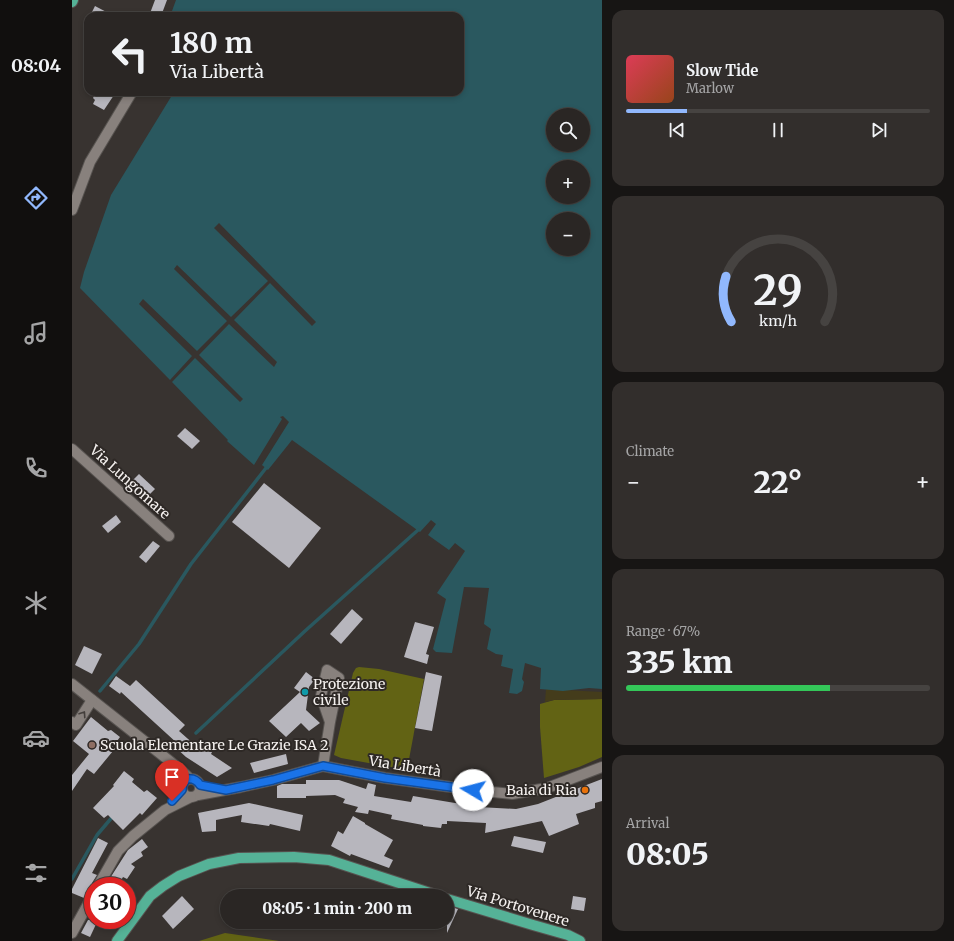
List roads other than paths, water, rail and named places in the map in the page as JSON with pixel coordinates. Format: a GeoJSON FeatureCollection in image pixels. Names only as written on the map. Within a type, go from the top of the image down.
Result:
{"type":"FeatureCollection","features":[{"type":"Feature","properties":{"kind":"main road"},"geometry":{"type":"LineString","coordinates":[[117,941],[150,896],[163,886],[179,876],[209,864],[238,858],[294,857],[329,860],[418,889]]}},
{"type":"Feature","properties":{"kind":"main road","name":"Via Portovenere"},"geometry":{"type":"LineString","coordinates":[[454,901],[533,926],[568,934],[580,941]]}},
{"type":"Feature","properties":{"kind":"street"},"geometry":{"type":"LineString","coordinates":[[72,210],[90,162],[130,96]]}},
{"type":"Feature","properties":{"kind":"street","name":"Via Lungomare"},"geometry":{"type":"LineString","coordinates":[[72,449],[169,536]]}},
{"type":"Feature","properties":{"kind":"street"},"geometry":{"type":"LineString","coordinates":[[72,684],[181,770],[185,784],[185,795],[196,792],[196,780],[185,784]]}},
{"type":"Feature","properties":{"kind":"street"},"geometry":{"type":"LineString","coordinates":[[72,722],[76,725],[92,700]]}},
{"type":"Feature","properties":{"kind":"street"},"geometry":{"type":"LineString","coordinates":[[323,766],[330,722]]}},
{"type":"Feature","properties":{"kind":"street","name":"Via Libertà"},"geometry":{"type":"LineString","coordinates":[[103,877],[118,851],[133,836],[165,810],[196,792],[226,790],[273,780],[323,766],[385,778],[512,794],[547,788],[602,767]]}},
{"type":"Feature","properties":{"kind":"street","name":"Via Libertà"},"geometry":{"type":"LineString","coordinates":[[165,810],[185,784]]}},
{"type":"Feature","properties":{"kind":"street"},"geometry":{"type":"LineString","coordinates":[[72,933],[84,911]]}},
{"type":"Feature","properties":{"kind":"water"},"geometry":{"type":"Polygon","coordinates":[[[176,0],[602,0],[602,689],[589,688],[563,691],[540,689],[541,668],[525,663],[522,679],[524,682],[522,691],[517,694],[509,693],[513,669],[501,666],[503,655],[496,654],[487,649],[491,629],[484,624],[489,588],[464,587],[452,653],[436,652],[433,649],[446,599],[437,593],[465,551],[455,543],[449,550],[428,535],[436,524],[431,520],[420,532],[292,440],[268,470],[262,465],[289,422],[283,416],[280,417],[282,419],[254,465],[227,441],[228,440],[172,382],[195,358],[240,402],[243,399],[199,355],[229,324],[274,367],[277,362],[234,320],[270,283],[312,326],[316,322],[219,223],[214,228],[268,281],[231,317],[177,265],[174,269],[227,321],[197,351],[143,299],[139,304],[192,356],[170,380],[80,288],[84,272],[111,195],[172,96],[464,96],[464,12],[172,11],[176,0]]]}},
{"type":"Feature","properties":{"kind":"waterway"},"geometry":{"type":"LineString","coordinates":[[100,691],[139,644],[191,564],[266,468]]}},
{"type":"Feature","properties":{"kind":"waterway"},"geometry":{"type":"LineString","coordinates":[[196,733],[305,631],[418,530]]}},
{"type":"Feature","properties":{"kind":"waterway"},"geometry":{"type":"LineString","coordinates":[[72,879],[97,835],[114,815]]}},
{"type":"Feature","properties":{"kind":"place","name":"Protezione civile"},"geometry":{"type":"Point","coordinates":[305,692]}},
{"type":"Feature","properties":{"kind":"place","name":"Scuola Elementare Le Grazie ISA 2"},"geometry":{"type":"Point","coordinates":[92,745]}},
{"type":"Feature","properties":{"kind":"place","name":"Baia di Ria"},"geometry":{"type":"Point","coordinates":[585,790]}}]}
